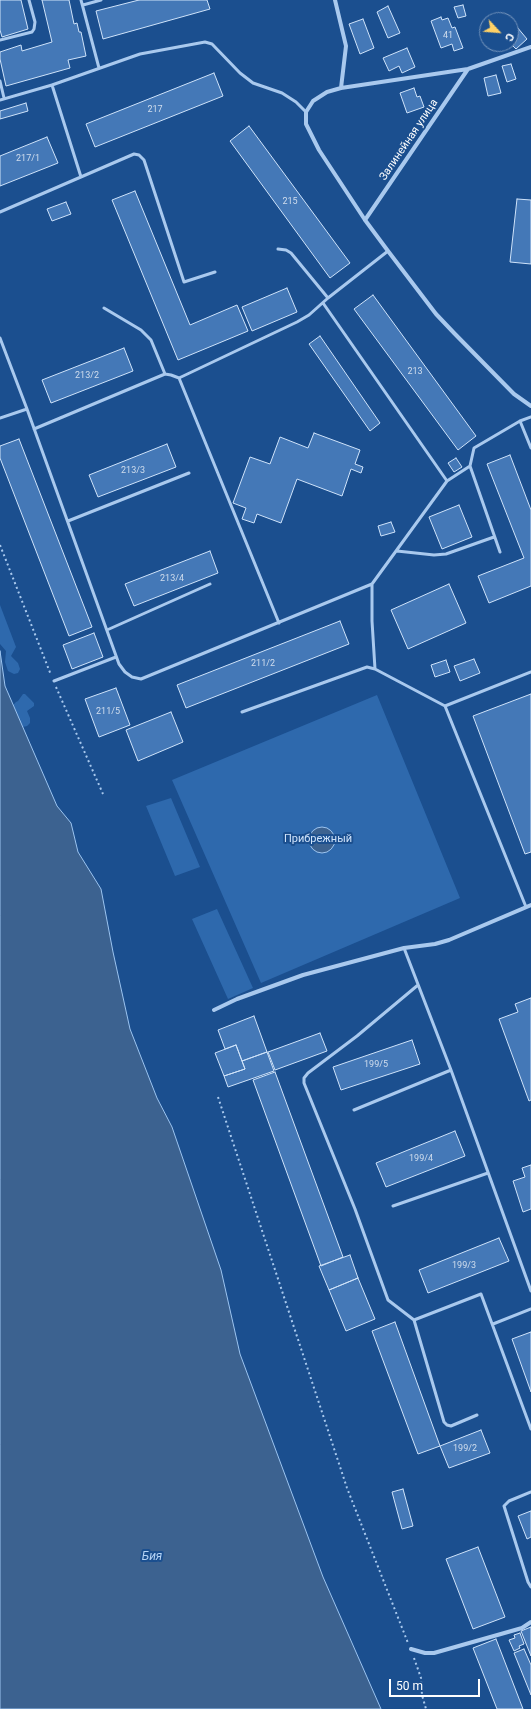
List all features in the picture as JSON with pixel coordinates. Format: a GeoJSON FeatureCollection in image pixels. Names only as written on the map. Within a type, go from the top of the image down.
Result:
{"type":"FeatureCollection","features":[{"type":"Feature","properties":{"kind":"street"},"geometry":{"type":"LineString","coordinates":[[335,0],[346,46],[341,88]]}},
{"type":"Feature","properties":{"kind":"street"},"geometry":{"type":"LineString","coordinates":[[531,47],[468,69],[341,88],[327,92],[313,101],[306,112],[306,124],[319,150],[365,220],[436,314],[514,394],[531,406]]}},
{"type":"Feature","properties":{"kind":"street","name":"Залинейная улица"},"geometry":{"type":"LineString","coordinates":[[365,220],[468,69]]}},
{"type":"Feature","properties":{"kind":"street"},"geometry":{"type":"LineString","coordinates":[[214,1010],[237,999],[303,975],[404,948],[430,945],[449,940],[529,906]]}},
{"type":"Feature","properties":{"kind":"street"},"geometry":{"type":"LineString","coordinates":[[411,1649],[425,1653],[434,1653],[522,1628],[531,1622]]}},
{"type":"Feature","properties":{"kind":"lane"},"geometry":{"type":"LineString","coordinates":[[0,40],[32,32],[35,22],[29,0]]}},
{"type":"Feature","properties":{"kind":"lane"},"geometry":{"type":"LineString","coordinates":[[81,0],[99,68]]}},
{"type":"Feature","properties":{"kind":"lane"},"geometry":{"type":"LineString","coordinates":[[82,5],[101,0]]}},
{"type":"Feature","properties":{"kind":"lane"},"geometry":{"type":"LineString","coordinates":[[0,100],[52,85],[140,54],[205,42],[212,44],[219,49],[240,73],[253,83],[282,93],[296,102],[306,112]]}},
{"type":"Feature","properties":{"kind":"lane"},"geometry":{"type":"LineString","coordinates":[[0,81],[4,98]]}},
{"type":"Feature","properties":{"kind":"lane"},"geometry":{"type":"LineString","coordinates":[[52,85],[81,177]]}},
{"type":"Feature","properties":{"kind":"lane"},"geometry":{"type":"LineString","coordinates":[[0,212],[134,154],[140,155],[144,160],[184,282],[215,272]]}},
{"type":"Feature","properties":{"kind":"lane"},"geometry":{"type":"LineString","coordinates":[[278,249],[286,250],[291,253],[328,298]]}},
{"type":"Feature","properties":{"kind":"lane"},"geometry":{"type":"LineString","coordinates":[[34,429],[165,374],[179,378],[297,322],[309,315],[328,298],[388,251]]}},
{"type":"Feature","properties":{"kind":"lane"},"geometry":{"type":"LineString","coordinates":[[323,303],[447,481]]}},
{"type":"Feature","properties":{"kind":"lane"},"geometry":{"type":"LineString","coordinates":[[104,308],[132,324],[151,340],[165,374]]}},
{"type":"Feature","properties":{"kind":"lane"},"geometry":{"type":"LineString","coordinates":[[0,338],[68,521],[116,657],[125,672],[132,677],[141,679],[372,584],[447,481],[470,466]]}},
{"type":"Feature","properties":{"kind":"lane"},"geometry":{"type":"LineString","coordinates":[[179,378],[279,623]]}},
{"type":"Feature","properties":{"kind":"lane"},"geometry":{"type":"LineString","coordinates":[[0,418],[27,409]]}},
{"type":"Feature","properties":{"kind":"lane"},"geometry":{"type":"LineString","coordinates":[[500,552],[470,466],[474,448],[531,417]]}},
{"type":"Feature","properties":{"kind":"lane"},"geometry":{"type":"LineString","coordinates":[[520,422],[531,448]]}},
{"type":"Feature","properties":{"kind":"lane"},"geometry":{"type":"LineString","coordinates":[[68,521],[189,473]]}},
{"type":"Feature","properties":{"kind":"lane"},"geometry":{"type":"LineString","coordinates":[[397,551],[434,555],[446,554],[494,537]]}},
{"type":"Feature","properties":{"kind":"lane"},"geometry":{"type":"LineString","coordinates":[[107,630],[210,584]]}},
{"type":"Feature","properties":{"kind":"lane"},"geometry":{"type":"LineString","coordinates":[[372,584],[372,621],[375,669]]}},
{"type":"Feature","properties":{"kind":"lane"},"geometry":{"type":"LineString","coordinates":[[54,681],[116,657]]}},
{"type":"Feature","properties":{"kind":"lane"},"geometry":{"type":"LineString","coordinates":[[242,712],[367,667],[375,669],[445,706],[529,906]]}},
{"type":"Feature","properties":{"kind":"lane"},"geometry":{"type":"LineString","coordinates":[[445,706],[531,672]]}},
{"type":"Feature","properties":{"kind":"lane"},"geometry":{"type":"LineString","coordinates":[[404,948],[451,1070],[531,1291]]}},
{"type":"Feature","properties":{"kind":"lane"},"geometry":{"type":"LineString","coordinates":[[418,985],[357,1036],[308,1073],[304,1078],[304,1083],[355,1210],[388,1300],[414,1320],[444,1422],[451,1426],[477,1415]]}},
{"type":"Feature","properties":{"kind":"lane"},"geometry":{"type":"LineString","coordinates":[[354,1110],[451,1070]]}},
{"type":"Feature","properties":{"kind":"lane"},"geometry":{"type":"LineString","coordinates":[[393,1206],[488,1173]]}},
{"type":"Feature","properties":{"kind":"lane"},"geometry":{"type":"LineString","coordinates":[[414,1320],[481,1294],[531,1429]]}},
{"type":"Feature","properties":{"kind":"lane"},"geometry":{"type":"LineString","coordinates":[[493,1324],[531,1309]]}},
{"type":"Feature","properties":{"kind":"lane"},"geometry":{"type":"LineString","coordinates":[[531,1492],[509,1501],[504,1506],[528,1582],[531,1587]]}},
{"type":"Feature","properties":{"kind":"path"},"geometry":{"type":"LineString","coordinates":[[0,545],[54,681],[103,794]]}},
{"type":"Feature","properties":{"kind":"path"},"geometry":{"type":"LineString","coordinates":[[218,1096],[347,1488],[411,1649],[421,1678],[422,1695],[426,1709]]}},
{"type":"Feature","properties":{"kind":"green space"},"geometry":{"type":"Polygon","coordinates":[[[0,605],[16,647],[11,656],[18,663],[20,669],[18,673],[14,674],[8,671],[5,662],[6,651],[0,644],[0,605]]]}},
{"type":"Feature","properties":{"kind":"green space"},"geometry":{"type":"Polygon","coordinates":[[[23,694],[25,694],[34,703],[34,706],[27,711],[30,718],[30,723],[23,727],[13,705],[23,694]]]}},
{"type":"Feature","properties":{"kind":"green space","name":"Прибрежный"},"geometry":{"type":"Polygon","coordinates":[[[377,695],[460,898],[261,983],[172,780],[377,695]]]}},
{"type":"Feature","properties":{"kind":"green space"},"geometry":{"type":"Polygon","coordinates":[[[171,798],[200,867],[175,876],[146,806],[171,798]]]}},
{"type":"Feature","properties":{"kind":"green space"},"geometry":{"type":"Polygon","coordinates":[[[217,909],[253,988],[228,999],[192,919],[217,909]]]}},
{"type":"Feature","properties":{"kind":"water","name":"Бия"},"geometry":{"type":"Polygon","coordinates":[[[0,651],[5,686],[57,806],[71,823],[78,852],[101,889],[130,1029],[157,1098],[172,1127],[221,1270],[240,1354],[323,1577],[381,1709],[0,1709],[0,651]]]}},
{"type":"Feature","properties":{"kind":"water"},"geometry":{"type":"Polygon","coordinates":[[[322,827],[331,831],[335,840],[331,849],[322,853],[313,849],[309,840],[313,831],[322,827]]]}},
{"type":"Feature","properties":{"kind":"building"},"geometry":{"type":"Polygon","coordinates":[[[0,0],[21,0],[28,29],[2,37],[0,30],[0,0]]]}},
{"type":"Feature","properties":{"kind":"building"},"geometry":{"type":"Polygon","coordinates":[[[42,0],[69,0],[74,24],[77,23],[79,32],[81,32],[86,56],[68,60],[70,68],[6,86],[0,59],[0,52],[21,45],[22,51],[52,42],[42,0]]]}},
{"type":"Feature","properties":{"kind":"building"},"geometry":{"type":"Polygon","coordinates":[[[139,0],[207,0],[210,9],[103,39],[96,11],[139,0]]]}},
{"type":"Feature","properties":{"kind":"building"},"geometry":{"type":"Polygon","coordinates":[[[463,5],[466,16],[458,18],[454,7],[463,5]]]}},
{"type":"Feature","properties":{"kind":"building"},"geometry":{"type":"Polygon","coordinates":[[[388,6],[400,33],[388,38],[377,12],[388,6]]]}},
{"type":"Feature","properties":{"kind":"building"},"geometry":{"type":"Polygon","coordinates":[[[441,17],[442,20],[448,18],[452,28],[455,27],[463,48],[454,51],[452,44],[441,48],[431,21],[441,17]]]}},
{"type":"Feature","properties":{"kind":"building"},"geometry":{"type":"Polygon","coordinates":[[[363,19],[374,48],[360,54],[349,24],[363,19]]]}},
{"type":"Feature","properties":{"kind":"building"},"geometry":{"type":"Polygon","coordinates":[[[519,29],[527,39],[519,46],[519,29]]]}},
{"type":"Feature","properties":{"kind":"building"},"geometry":{"type":"Polygon","coordinates":[[[407,48],[415,67],[402,73],[399,66],[389,71],[383,58],[407,48]]]}},
{"type":"Feature","properties":{"kind":"building"},"geometry":{"type":"Polygon","coordinates":[[[511,64],[516,79],[507,82],[502,66],[511,64]]]}},
{"type":"Feature","properties":{"kind":"building"},"geometry":{"type":"Polygon","coordinates":[[[214,73],[223,96],[95,147],[86,124],[214,73]]]}},
{"type":"Feature","properties":{"kind":"building"},"geometry":{"type":"Polygon","coordinates":[[[496,75],[501,93],[488,96],[484,78],[496,75]]]}},
{"type":"Feature","properties":{"kind":"building"},"geometry":{"type":"Polygon","coordinates":[[[414,88],[417,97],[420,96],[424,107],[407,113],[400,93],[414,88]]]}},
{"type":"Feature","properties":{"kind":"building"},"geometry":{"type":"Polygon","coordinates":[[[26,103],[28,111],[0,119],[0,111],[26,103]]]}},
{"type":"Feature","properties":{"kind":"building"},"geometry":{"type":"Polygon","coordinates":[[[249,126],[350,263],[330,278],[230,141],[249,126]]]}},
{"type":"Feature","properties":{"kind":"building"},"geometry":{"type":"Polygon","coordinates":[[[47,137],[58,163],[0,186],[0,156],[47,137]]]}},
{"type":"Feature","properties":{"kind":"building"},"geometry":{"type":"Polygon","coordinates":[[[135,191],[190,325],[237,305],[248,331],[178,360],[112,200],[135,191]]]}},
{"type":"Feature","properties":{"kind":"building"},"geometry":{"type":"Polygon","coordinates":[[[517,199],[531,200],[531,264],[510,262],[517,199]]]}},
{"type":"Feature","properties":{"kind":"building"},"geometry":{"type":"Polygon","coordinates":[[[66,202],[71,214],[52,221],[47,209],[66,202]]]}},
{"type":"Feature","properties":{"kind":"building"},"geometry":{"type":"Polygon","coordinates":[[[287,288],[297,312],[252,331],[242,307],[287,288]]]}},
{"type":"Feature","properties":{"kind":"building"},"geometry":{"type":"Polygon","coordinates":[[[373,295],[476,436],[458,450],[354,309],[373,295]]]}},
{"type":"Feature","properties":{"kind":"building"},"geometry":{"type":"Polygon","coordinates":[[[320,336],[380,423],[370,431],[309,344],[320,336]]]}},
{"type":"Feature","properties":{"kind":"building"},"geometry":{"type":"Polygon","coordinates":[[[124,348],[133,371],[51,403],[42,380],[124,348]]]}},
{"type":"Feature","properties":{"kind":"building"},"geometry":{"type":"Polygon","coordinates":[[[314,433],[360,450],[355,464],[363,467],[361,473],[351,469],[342,496],[297,479],[281,523],[257,514],[254,523],[242,519],[246,508],[233,503],[250,457],[270,464],[280,437],[308,448],[314,433]]]}},
{"type":"Feature","properties":{"kind":"building"},"geometry":{"type":"Polygon","coordinates":[[[19,439],[92,627],[69,636],[0,458],[0,446],[19,439]]]}},
{"type":"Feature","properties":{"kind":"building"},"geometry":{"type":"Polygon","coordinates":[[[167,444],[176,467],[98,497],[89,475],[167,444]]]}},
{"type":"Feature","properties":{"kind":"building"},"geometry":{"type":"Polygon","coordinates":[[[510,455],[531,510],[531,586],[489,603],[478,576],[524,558],[487,464],[510,455]]]}},
{"type":"Feature","properties":{"kind":"building"},"geometry":{"type":"Polygon","coordinates":[[[456,458],[462,467],[454,472],[448,463],[456,458]]]}},
{"type":"Feature","properties":{"kind":"building"},"geometry":{"type":"Polygon","coordinates":[[[459,505],[472,537],[442,549],[429,517],[459,505]]]}},
{"type":"Feature","properties":{"kind":"building"},"geometry":{"type":"Polygon","coordinates":[[[391,522],[395,532],[381,536],[378,526],[391,522]]]}},
{"type":"Feature","properties":{"kind":"building"},"geometry":{"type":"Polygon","coordinates":[[[210,551],[218,573],[134,606],[125,584],[210,551]]]}},
{"type":"Feature","properties":{"kind":"building"},"geometry":{"type":"Polygon","coordinates":[[[449,584],[466,623],[408,649],[391,610],[449,584]]]}},
{"type":"Feature","properties":{"kind":"building"},"geometry":{"type":"Polygon","coordinates":[[[340,621],[349,644],[186,708],[177,685],[340,621]]]}},
{"type":"Feature","properties":{"kind":"building"},"geometry":{"type":"Polygon","coordinates":[[[94,633],[103,657],[72,669],[63,645],[94,633]]]}},
{"type":"Feature","properties":{"kind":"building"},"geometry":{"type":"Polygon","coordinates":[[[474,659],[480,673],[460,681],[454,666],[474,659]]]}},
{"type":"Feature","properties":{"kind":"building"},"geometry":{"type":"Polygon","coordinates":[[[446,660],[450,672],[435,677],[431,665],[446,660]]]}},
{"type":"Feature","properties":{"kind":"building"},"geometry":{"type":"Polygon","coordinates":[[[116,688],[130,725],[99,737],[85,699],[116,688]]]}},
{"type":"Feature","properties":{"kind":"building"},"geometry":{"type":"Polygon","coordinates":[[[531,694],[531,852],[525,854],[473,716],[531,694]]]}},
{"type":"Feature","properties":{"kind":"building"},"geometry":{"type":"Polygon","coordinates":[[[171,712],[183,742],[138,761],[126,730],[171,712]]]}},
{"type":"Feature","properties":{"kind":"building"},"geometry":{"type":"Polygon","coordinates":[[[531,998],[531,1100],[529,1101],[499,1019],[518,1012],[515,1004],[531,998]]]}},
{"type":"Feature","properties":{"kind":"building"},"geometry":{"type":"Polygon","coordinates":[[[254,1016],[267,1052],[242,1061],[236,1045],[225,1049],[218,1030],[254,1016]]]}},
{"type":"Feature","properties":{"kind":"building"},"geometry":{"type":"Polygon","coordinates":[[[320,1033],[327,1051],[275,1070],[268,1052],[320,1033]]]}},
{"type":"Feature","properties":{"kind":"building"},"geometry":{"type":"Polygon","coordinates":[[[412,1040],[420,1064],[341,1090],[333,1067],[412,1040]]]}},
{"type":"Feature","properties":{"kind":"building"},"geometry":{"type":"Polygon","coordinates":[[[236,1045],[245,1069],[224,1076],[215,1053],[236,1045]]]}},
{"type":"Feature","properties":{"kind":"building"},"geometry":{"type":"Polygon","coordinates":[[[267,1052],[274,1071],[228,1087],[224,1076],[245,1069],[242,1061],[267,1052]]]}},
{"type":"Feature","properties":{"kind":"building"},"geometry":{"type":"Polygon","coordinates":[[[275,1072],[343,1257],[321,1266],[253,1080],[275,1072]]]}},
{"type":"Feature","properties":{"kind":"building"},"geometry":{"type":"Polygon","coordinates":[[[455,1131],[465,1156],[386,1187],[376,1163],[455,1131]]]}},
{"type":"Feature","properties":{"kind":"building"},"geometry":{"type":"Polygon","coordinates":[[[531,1165],[531,1209],[523,1212],[513,1181],[525,1177],[522,1168],[531,1165]]]}},
{"type":"Feature","properties":{"kind":"building"},"geometry":{"type":"Polygon","coordinates":[[[499,1238],[509,1261],[428,1293],[419,1270],[499,1238]]]}},
{"type":"Feature","properties":{"kind":"building"},"geometry":{"type":"Polygon","coordinates":[[[350,1255],[358,1278],[329,1290],[319,1266],[350,1255]]]}},
{"type":"Feature","properties":{"kind":"building"},"geometry":{"type":"Polygon","coordinates":[[[358,1278],[375,1319],[346,1331],[329,1290],[358,1278]]]}},
{"type":"Feature","properties":{"kind":"building"},"geometry":{"type":"Polygon","coordinates":[[[395,1322],[440,1446],[418,1454],[372,1331],[395,1322]]]}},
{"type":"Feature","properties":{"kind":"building"},"geometry":{"type":"Polygon","coordinates":[[[531,1332],[531,1392],[512,1339],[531,1332]]]}},
{"type":"Feature","properties":{"kind":"building"},"geometry":{"type":"Polygon","coordinates":[[[481,1430],[490,1453],[449,1468],[440,1446],[481,1430]]]}},
{"type":"Feature","properties":{"kind":"building"},"geometry":{"type":"Polygon","coordinates":[[[403,1489],[413,1526],[402,1529],[392,1492],[403,1489]]]}},
{"type":"Feature","properties":{"kind":"building"},"geometry":{"type":"Polygon","coordinates":[[[531,1511],[531,1537],[527,1539],[518,1516],[531,1511]]]}},
{"type":"Feature","properties":{"kind":"building"},"geometry":{"type":"Polygon","coordinates":[[[478,1547],[505,1617],[473,1629],[446,1559],[478,1547]]]}},
{"type":"Feature","properties":{"kind":"building"},"geometry":{"type":"Polygon","coordinates":[[[531,1627],[531,1656],[521,1631],[531,1627]]]}},
{"type":"Feature","properties":{"kind":"building"},"geometry":{"type":"Polygon","coordinates":[[[520,1633],[524,1644],[519,1646],[520,1648],[514,1651],[509,1640],[515,1638],[514,1635],[520,1633]]]}},
{"type":"Feature","properties":{"kind":"building"},"geometry":{"type":"Polygon","coordinates":[[[496,1639],[523,1709],[497,1709],[473,1648],[496,1639]]]}},
{"type":"Feature","properties":{"kind":"building"},"geometry":{"type":"Polygon","coordinates":[[[524,1649],[531,1665],[531,1695],[514,1653],[524,1649]]]}}]}
